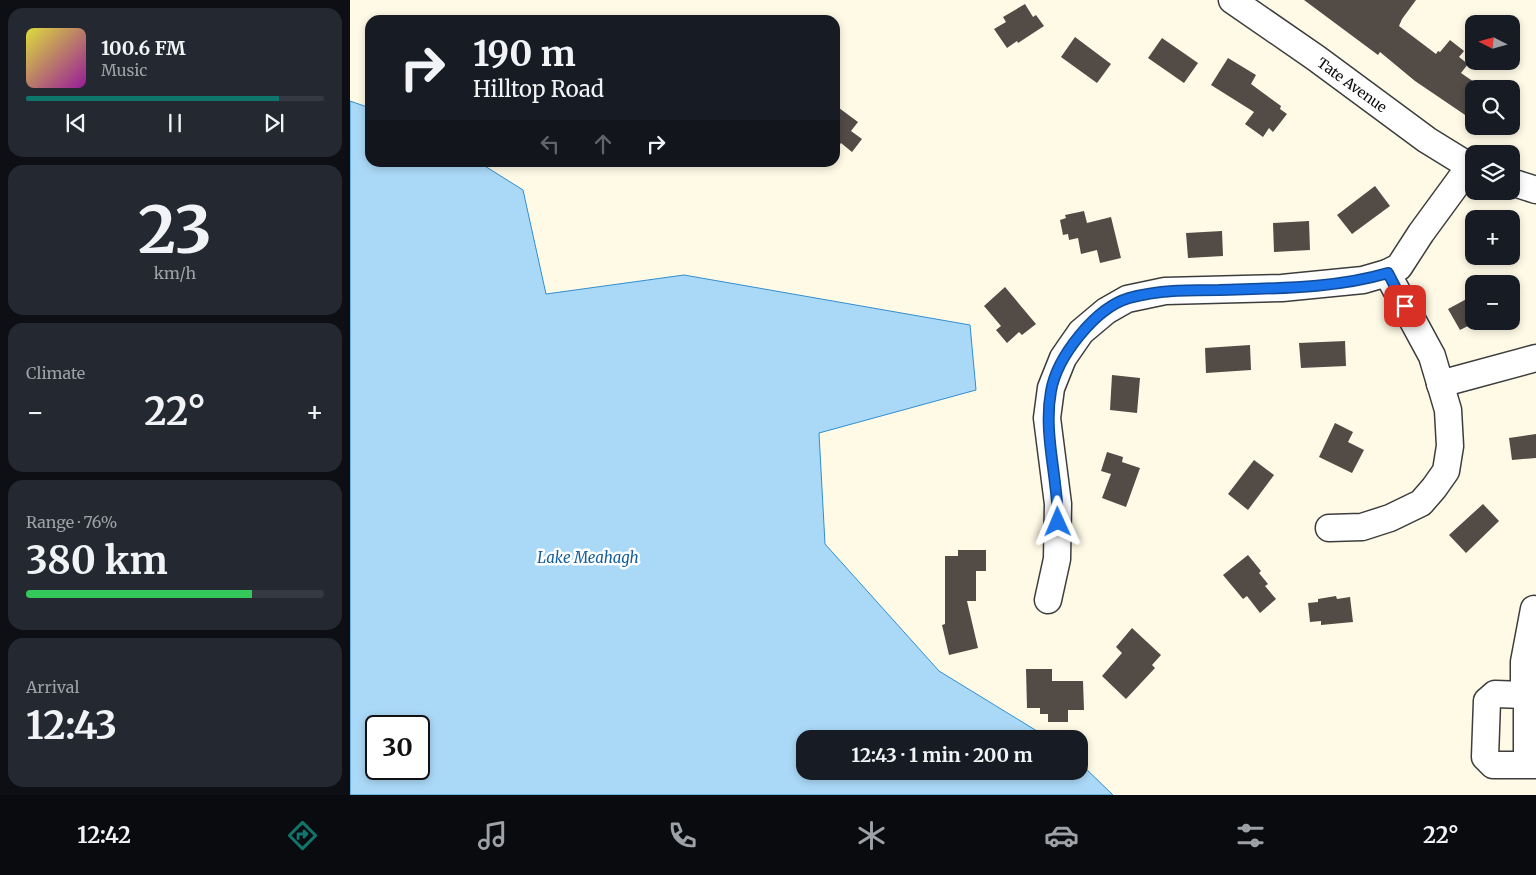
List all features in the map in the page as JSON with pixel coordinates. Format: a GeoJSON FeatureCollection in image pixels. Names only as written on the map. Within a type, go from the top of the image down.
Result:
{"type":"FeatureCollection","features":[{"type":"Feature","properties":{"kind":"street","name":"Tate Avenue"},"geometry":{"type":"LineString","coordinates":[[1232,0],[1316,58],[1427,140],[1465,164]]}},
{"type":"Feature","properties":{"kind":"street"},"geometry":{"type":"LineString","coordinates":[[1048,600],[1057,559],[1058,504],[1047,418],[1051,388],[1063,358],[1082,332],[1106,311],[1126,299],[1165,291],[1282,288],[1364,280],[1388,273],[1399,267],[1421,233],[1465,177]]}},
{"type":"Feature","properties":{"kind":"street"},"geometry":{"type":"LineString","coordinates":[[1520,185],[1536,190]]}},
{"type":"Feature","properties":{"kind":"street"},"geometry":{"type":"LineString","coordinates":[[1329,528],[1362,527],[1390,518],[1421,503],[1446,471],[1450,446],[1448,410],[1432,356],[1388,273]]}},
{"type":"Feature","properties":{"kind":"street"},"geometry":{"type":"LineString","coordinates":[[1440,384],[1536,358]]}},
{"type":"Feature","properties":{"kind":"street"},"geometry":{"type":"LineString","coordinates":[[1524,695],[1495,694],[1487,701],[1485,757],[1492,765],[1531,765],[1527,701],[1524,695],[1524,662],[1534,609]]}},
{"type":"Feature","properties":{"kind":"water","name":"Lake Meahagh"},"geometry":{"type":"Polygon","coordinates":[[[350,101],[365,106],[365,167],[486,167],[523,190],[546,294],[684,275],[970,325],[976,390],[819,433],[825,544],[939,671],[1035,730],[796,730],[796,780],[1088,780],[1088,771],[1113,795],[350,795],[350,101]]]}},
{"type":"Feature","properties":{"kind":"building"},"geometry":{"type":"Polygon","coordinates":[[[1304,0],[1416,0],[1399,26],[1436,54],[1450,40],[1464,51],[1459,57],[1465,62],[1465,68],[1461,73],[1471,80],[1465,80],[1465,115],[1415,81],[1380,52],[1378,55],[1304,0]]]}},
{"type":"Feature","properties":{"kind":"building"},"geometry":{"type":"Polygon","coordinates":[[[1025,4],[1033,17],[1036,15],[1044,26],[1007,48],[994,29],[1006,22],[1003,17],[1025,4]]]}},
{"type":"Feature","properties":{"kind":"building"},"geometry":{"type":"Polygon","coordinates":[[[1075,37],[1111,64],[1097,83],[1061,57],[1075,37]]]}},
{"type":"Feature","properties":{"kind":"building"},"geometry":{"type":"Polygon","coordinates":[[[1162,38],[1198,63],[1184,83],[1148,58],[1162,38]]]}},
{"type":"Feature","properties":{"kind":"building"},"geometry":{"type":"Polygon","coordinates":[[[1228,58],[1256,75],[1251,84],[1281,106],[1280,109],[1287,114],[1273,132],[1269,128],[1263,137],[1245,124],[1254,112],[1211,85],[1228,58]]]}},
{"type":"Feature","properties":{"kind":"building"},"geometry":{"type":"Polygon","coordinates":[[[840,109],[858,122],[851,131],[862,139],[852,152],[841,143],[840,144],[840,109]]]}},
{"type":"Feature","properties":{"kind":"building"},"geometry":{"type":"Polygon","coordinates":[[[1375,186],[1390,206],[1352,234],[1337,215],[1375,186]]]}},
{"type":"Feature","properties":{"kind":"building"},"geometry":{"type":"Polygon","coordinates":[[[1084,211],[1087,223],[1111,217],[1121,258],[1100,263],[1097,250],[1081,254],[1078,238],[1069,240],[1068,234],[1063,235],[1060,220],[1066,218],[1065,215],[1084,211]]]}},
{"type":"Feature","properties":{"kind":"building"},"geometry":{"type":"Polygon","coordinates":[[[1309,221],[1310,250],[1274,252],[1273,223],[1309,221]]]}},
{"type":"Feature","properties":{"kind":"building"},"geometry":{"type":"Polygon","coordinates":[[[1222,231],[1223,256],[1188,258],[1186,233],[1222,231]]]}},
{"type":"Feature","properties":{"kind":"building"},"geometry":{"type":"Polygon","coordinates":[[[1005,287],[1036,324],[1022,335],[1019,332],[1007,343],[996,330],[1001,326],[984,306],[1005,287]]]}},
{"type":"Feature","properties":{"kind":"building"},"geometry":{"type":"Polygon","coordinates":[[[1465,300],[1465,328],[1460,330],[1448,309],[1465,300]]]}},
{"type":"Feature","properties":{"kind":"building"},"geometry":{"type":"Polygon","coordinates":[[[1345,341],[1346,366],[1301,368],[1299,343],[1345,341]]]}},
{"type":"Feature","properties":{"kind":"building"},"geometry":{"type":"Polygon","coordinates":[[[1250,345],[1251,370],[1206,373],[1205,348],[1250,345]]]}},
{"type":"Feature","properties":{"kind":"building"},"geometry":{"type":"Polygon","coordinates":[[[1112,375],[1140,378],[1137,413],[1110,410],[1112,375]]]}},
{"type":"Feature","properties":{"kind":"building"},"geometry":{"type":"Polygon","coordinates":[[[1335,423],[1353,432],[1348,442],[1364,450],[1352,473],[1319,457],[1335,423]]]}},
{"type":"Feature","properties":{"kind":"building"},"geometry":{"type":"Polygon","coordinates":[[[1536,434],[1536,458],[1512,460],[1509,438],[1536,434]]]}},
{"type":"Feature","properties":{"kind":"building"},"geometry":{"type":"Polygon","coordinates":[[[1107,452],[1123,457],[1122,462],[1140,468],[1126,507],[1102,498],[1111,474],[1101,471],[1107,452]]]}},
{"type":"Feature","properties":{"kind":"building"},"geometry":{"type":"Polygon","coordinates":[[[1254,460],[1274,475],[1248,510],[1228,494],[1254,460]]]}},
{"type":"Feature","properties":{"kind":"building"},"geometry":{"type":"Polygon","coordinates":[[[1483,504],[1499,521],[1466,553],[1449,535],[1483,504]]]}},
{"type":"Feature","properties":{"kind":"building"},"geometry":{"type":"Polygon","coordinates":[[[958,550],[986,550],[986,571],[976,571],[976,601],[967,601],[978,648],[949,655],[942,625],[945,624],[945,556],[958,556],[958,550]]]}},
{"type":"Feature","properties":{"kind":"building"},"geometry":{"type":"Polygon","coordinates":[[[1248,555],[1261,571],[1259,573],[1268,584],[1265,586],[1276,599],[1260,613],[1247,596],[1243,599],[1223,575],[1248,555]]]}},
{"type":"Feature","properties":{"kind":"building"},"geometry":{"type":"Polygon","coordinates":[[[1336,596],[1337,599],[1350,597],[1353,622],[1321,625],[1321,621],[1310,622],[1308,603],[1336,596]]]}},
{"type":"Feature","properties":{"kind":"building"},"geometry":{"type":"Polygon","coordinates":[[[1132,628],[1161,655],[1152,665],[1155,668],[1126,699],[1102,676],[1122,653],[1116,647],[1132,628]]]}},
{"type":"Feature","properties":{"kind":"building"},"geometry":{"type":"Polygon","coordinates":[[[1026,669],[1052,669],[1052,681],[1083,681],[1084,710],[1068,710],[1068,722],[1048,722],[1048,714],[1040,714],[1040,708],[1027,708],[1026,669]]]}},
{"type":"Feature","properties":{"kind":"route"},"geometry":{"type":"LineString","coordinates":[[1058,522],[1058,504],[1047,418],[1051,388],[1063,358],[1082,332],[1106,311],[1126,299],[1165,291],[1282,288],[1364,280],[1388,273],[1405,306]]}}]}
